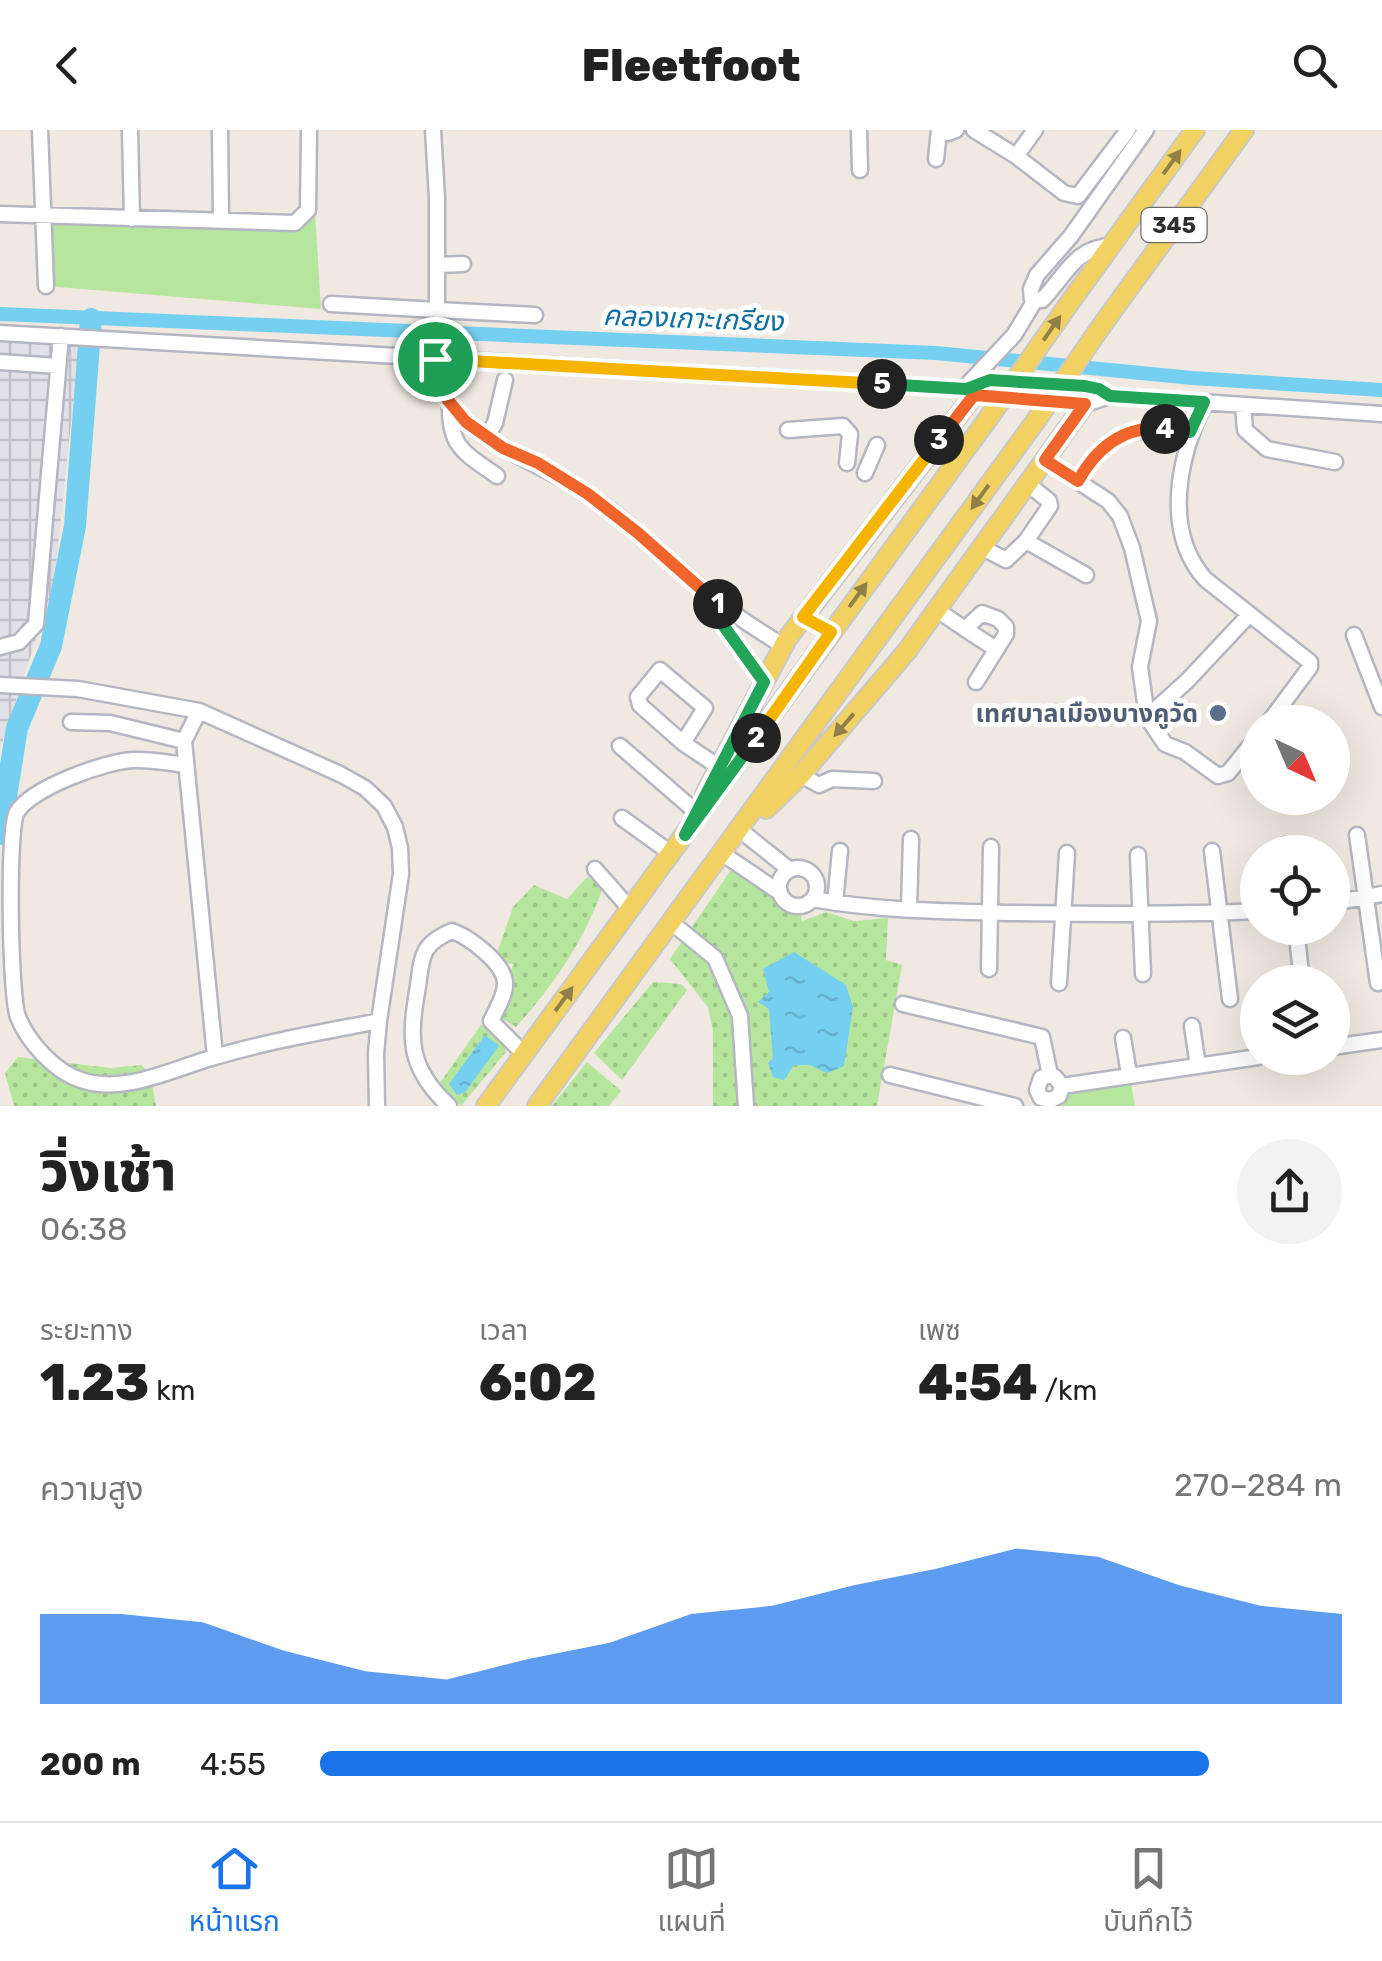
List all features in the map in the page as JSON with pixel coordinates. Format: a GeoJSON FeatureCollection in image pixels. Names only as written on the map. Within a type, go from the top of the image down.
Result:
{"type":"FeatureCollection","features":[{"type":"Feature","properties":{"kind":"main road","name":"345"},"geometry":{"type":"LineString","coordinates":[[486,1106],[1195,130]]}},
{"type":"Feature","properties":{"kind":"main road","name":"345"},"geometry":{"type":"LineString","coordinates":[[537,1106],[1244,130]]}},
{"type":"Feature","properties":{"kind":"main road"},"geometry":{"type":"LineString","coordinates":[[685,835],[783,646],[968,391]]}},
{"type":"Feature","properties":{"kind":"main road"},"geometry":{"type":"LineString","coordinates":[[744,825],[801,775],[907,651],[1085,404]]}},
{"type":"Feature","properties":{"kind":"main road"},"geometry":{"type":"LineString","coordinates":[[803,617],[831,632]]}},
{"type":"Feature","properties":{"kind":"main road"},"geometry":{"type":"LineString","coordinates":[[882,632],[907,651]]}},
{"type":"Feature","properties":{"kind":"street"},"geometry":{"type":"LineString","coordinates":[[40,130],[46,286]]}},
{"type":"Feature","properties":{"kind":"street"},"geometry":{"type":"LineString","coordinates":[[130,130],[132,219]]}},
{"type":"Feature","properties":{"kind":"street"},"geometry":{"type":"LineString","coordinates":[[220,130],[220,220]]}},
{"type":"Feature","properties":{"kind":"street"},"geometry":{"type":"LineString","coordinates":[[0,214],[295,223],[308,210],[308,130]]}},
{"type":"Feature","properties":{"kind":"street"},"geometry":{"type":"LineString","coordinates":[[432,130],[438,265],[435,352],[442,390],[450,404],[486,436],[588,494],[718,602],[783,646]]}},
{"type":"Feature","properties":{"kind":"street"},"geometry":{"type":"LineString","coordinates":[[859,130],[860,170]]}},
{"type":"Feature","properties":{"kind":"street"},"geometry":{"type":"LineString","coordinates":[[936,158],[939,130],[956,130]]}},
{"type":"Feature","properties":{"kind":"street"},"geometry":{"type":"LineString","coordinates":[[974,130],[1064,193],[1078,196],[1128,130]]}},
{"type":"Feature","properties":{"kind":"street"},"geometry":{"type":"LineString","coordinates":[[1016,156],[1036,130]]}},
{"type":"Feature","properties":{"kind":"street"},"geometry":{"type":"LineString","coordinates":[[1034,302],[1031,290],[1038,275],[1071,236],[1146,130]]}},
{"type":"Feature","properties":{"kind":"street"},"geometry":{"type":"LineString","coordinates":[[968,391],[984,367],[1014,336],[1034,302],[1047,295],[1079,256],[1096,246],[1111,246]]}},
{"type":"Feature","properties":{"kind":"street"},"geometry":{"type":"LineString","coordinates":[[438,265],[462,264]]}},
{"type":"Feature","properties":{"kind":"street"},"geometry":{"type":"LineString","coordinates":[[331,304],[437,316],[535,315]]}},
{"type":"Feature","properties":{"kind":"street"},"geometry":{"type":"LineString","coordinates":[[0,333],[435,352],[968,391],[1085,404],[1110,396],[1382,414]]}},
{"type":"Feature","properties":{"kind":"street"},"geometry":{"type":"LineString","coordinates":[[0,646],[19,642],[36,624],[61,336]]}},
{"type":"Feature","properties":{"kind":"street"},"geometry":{"type":"LineString","coordinates":[[0,362],[58,366]]}},
{"type":"Feature","properties":{"kind":"street"},"geometry":{"type":"LineString","coordinates":[[486,436],[496,424],[505,380]]}},
{"type":"Feature","properties":{"kind":"street"},"geometry":{"type":"LineString","coordinates":[[968,391],[990,380],[1085,386],[1110,396]]}},
{"type":"Feature","properties":{"kind":"street"},"geometry":{"type":"LineString","coordinates":[[1204,402],[1190,432],[1181,471],[1179,526],[1194,567],[1205,579],[1310,662],[1281,705]]}},
{"type":"Feature","properties":{"kind":"street"},"geometry":{"type":"LineString","coordinates":[[450,404],[453,438],[463,452],[497,476]]}},
{"type":"Feature","properties":{"kind":"street"},"geometry":{"type":"LineString","coordinates":[[1243,405],[1245,430],[1266,449],[1335,462]]}},
{"type":"Feature","properties":{"kind":"street"},"geometry":{"type":"LineString","coordinates":[[788,430],[843,426],[850,434],[847,463]]}},
{"type":"Feature","properties":{"kind":"street"},"geometry":{"type":"LineString","coordinates":[[1078,481],[1096,454],[1130,431],[1157,428],[1190,432]]}},
{"type":"Feature","properties":{"kind":"street"},"geometry":{"type":"LineString","coordinates":[[866,473],[877,446]]}},
{"type":"Feature","properties":{"kind":"street"},"geometry":{"type":"LineString","coordinates":[[1045,460],[1108,501],[1120,516],[1132,548],[1149,621],[1140,667],[1147,718],[1165,744],[1218,776],[1228,773],[1240,758]]}},
{"type":"Feature","properties":{"kind":"street"},"geometry":{"type":"LineString","coordinates":[[981,548],[1006,560],[1026,542],[1050,506],[1028,484]]}},
{"type":"Feature","properties":{"kind":"street"},"geometry":{"type":"LineString","coordinates":[[1026,542],[1086,575]]}},
{"type":"Feature","properties":{"kind":"street"},"geometry":{"type":"LineString","coordinates":[[718,602],[723,625],[764,682]]}},
{"type":"Feature","properties":{"kind":"street"},"geometry":{"type":"LineString","coordinates":[[937,610],[996,649]]}},
{"type":"Feature","properties":{"kind":"street"},"geometry":{"type":"LineString","coordinates":[[965,629],[982,613],[998,618],[1007,630],[976,682]]}},
{"type":"Feature","properties":{"kind":"street"},"geometry":{"type":"LineString","coordinates":[[1147,718],[1249,616]]}},
{"type":"Feature","properties":{"kind":"street"},"geometry":{"type":"LineString","coordinates":[[1354,635],[1382,706]]}},
{"type":"Feature","properties":{"kind":"street"},"geometry":{"type":"LineString","coordinates":[[683,743],[705,708],[660,670],[638,702],[683,743],[719,767]]}},
{"type":"Feature","properties":{"kind":"street"},"geometry":{"type":"LineString","coordinates":[[0,686],[113,694],[199,711],[340,774],[384,806],[400,848],[400,874],[379,1020],[377,1106]]}},
{"type":"Feature","properties":{"kind":"street"},"geometry":{"type":"LineString","coordinates":[[110,723],[113,694]]}},
{"type":"Feature","properties":{"kind":"street"},"geometry":{"type":"LineString","coordinates":[[199,711],[184,741],[216,1056]]}},
{"type":"Feature","properties":{"kind":"street"},"geometry":{"type":"LineString","coordinates":[[71,722],[110,723],[184,741]]}},
{"type":"Feature","properties":{"kind":"street"},"geometry":{"type":"LineString","coordinates":[[620,746],[695,811]]}},
{"type":"Feature","properties":{"kind":"street"},"geometry":{"type":"LineString","coordinates":[[186,765],[132,760],[77,773],[24,803],[15,814],[9,872],[16,1015],[47,1060],[81,1080],[118,1083],[157,1076],[216,1056],[379,1020]]}},
{"type":"Feature","properties":{"kind":"street"},"geometry":{"type":"LineString","coordinates":[[801,775],[819,786],[832,779],[874,781]]}},
{"type":"Feature","properties":{"kind":"street"},"geometry":{"type":"LineString","coordinates":[[622,818],[672,854]]}},
{"type":"Feature","properties":{"kind":"street"},"geometry":{"type":"LineString","coordinates":[[744,825],[790,870]]}},
{"type":"Feature","properties":{"kind":"street"},"geometry":{"type":"LineString","coordinates":[[1357,835],[1378,984]]}},
{"type":"Feature","properties":{"kind":"street"},"geometry":{"type":"LineString","coordinates":[[909,909],[911,839]]}},
{"type":"Feature","properties":{"kind":"street"},"geometry":{"type":"LineString","coordinates":[[989,969],[991,846]]}},
{"type":"Feature","properties":{"kind":"street"},"geometry":{"type":"LineString","coordinates":[[835,903],[840,851]]}},
{"type":"Feature","properties":{"kind":"street"},"geometry":{"type":"LineString","coordinates":[[1212,851],[1230,1000]]}},
{"type":"Feature","properties":{"kind":"street"},"geometry":{"type":"LineString","coordinates":[[1059,982],[1067,853]]}},
{"type":"Feature","properties":{"kind":"street"},"geometry":{"type":"LineString","coordinates":[[723,854],[780,892]]}},
{"type":"Feature","properties":{"kind":"street"},"geometry":{"type":"LineString","coordinates":[[1138,855],[1143,974]]}},
{"type":"Feature","properties":{"kind":"street"},"geometry":{"type":"LineString","coordinates":[[800,868],[813,876],[817,885],[813,899],[804,905],[784,901],[780,892],[782,877],[800,868]]}},
{"type":"Feature","properties":{"kind":"street"},"geometry":{"type":"LineString","coordinates":[[595,869],[630,908]]}},
{"type":"Feature","properties":{"kind":"street"},"geometry":{"type":"LineString","coordinates":[[1350,900],[1382,894]]}},
{"type":"Feature","properties":{"kind":"street"},"geometry":{"type":"LineString","coordinates":[[813,899],[990,912],[1142,916],[1240,912]]}},
{"type":"Feature","properties":{"kind":"street"},"geometry":{"type":"LineString","coordinates":[[672,923],[715,958],[740,1016],[746,1106]]}},
{"type":"Feature","properties":{"kind":"street"},"geometry":{"type":"LineString","coordinates":[[449,1106],[422,1074],[410,1028],[422,953],[439,936],[452,932],[461,935],[500,970],[505,981],[503,995],[491,1022],[524,1054]]}},
{"type":"Feature","properties":{"kind":"street"},"geometry":{"type":"LineString","coordinates":[[903,1004],[1042,1036],[1050,1075]]}},
{"type":"Feature","properties":{"kind":"street"},"geometry":{"type":"LineString","coordinates":[[1192,1026],[1198,1066]]}},
{"type":"Feature","properties":{"kind":"street"},"geometry":{"type":"LineString","coordinates":[[1123,1038],[1130,1074]]}},
{"type":"Feature","properties":{"kind":"street"},"geometry":{"type":"LineString","coordinates":[[1350,1044],[1382,1040]]}},
{"type":"Feature","properties":{"kind":"street"},"geometry":{"type":"LineString","coordinates":[[1062,1086],[1240,1060]]}},
{"type":"Feature","properties":{"kind":"street"},"geometry":{"type":"LineString","coordinates":[[890,1076],[1016,1106]]}},
{"type":"Feature","properties":{"kind":"street"},"geometry":{"type":"LineString","coordinates":[[1056,1077],[1062,1086],[1055,1099],[1038,1102],[1041,1078],[1056,1077]]}},
{"type":"Feature","properties":{"kind":"shaded area"},"geometry":{"type":"Polygon","coordinates":[[[0,334],[80,338],[54,584],[0,749],[0,334]]]}},
{"type":"Feature","properties":{"kind":"green space"},"geometry":{"type":"Polygon","coordinates":[[[308,210],[315,212],[321,309],[46,286],[44,216],[294,223],[308,210]]]}},
{"type":"Feature","properties":{"kind":"green space"},"geometry":{"type":"Polygon","coordinates":[[[731,870],[773,893],[784,906],[800,909],[802,921],[826,912],[854,921],[888,918],[886,960],[902,965],[877,1106],[713,1106],[713,1031],[708,1007],[670,959],[731,870]]]}},
{"type":"Feature","properties":{"kind":"green space"},"geometry":{"type":"Polygon","coordinates":[[[587,877],[603,887],[587,925],[555,979],[516,1027],[491,1012],[514,964],[494,962],[513,907],[534,885],[567,899],[587,877]]]}},
{"type":"Feature","properties":{"kind":"green space"},"geometry":{"type":"Polygon","coordinates":[[[653,982],[681,984],[687,990],[622,1080],[594,1053],[653,982]]]}},
{"type":"Feature","properties":{"kind":"green space"},"geometry":{"type":"Polygon","coordinates":[[[481,1025],[505,1043],[506,1052],[461,1106],[439,1084],[481,1025]]]}},
{"type":"Feature","properties":{"kind":"green space"},"geometry":{"type":"Polygon","coordinates":[[[18,1057],[110,1068],[142,1065],[151,1077],[156,1106],[14,1106],[5,1073],[18,1057]]]}},
{"type":"Feature","properties":{"kind":"green space"},"geometry":{"type":"Polygon","coordinates":[[[587,1062],[621,1091],[609,1106],[552,1106],[587,1062]]]}},
{"type":"Feature","properties":{"kind":"green space"},"geometry":{"type":"Polygon","coordinates":[[[1131,1083],[1135,1106],[1042,1106],[1044,1102],[1096,1086],[1131,1083]]]}},
{"type":"Feature","properties":{"kind":"water"},"geometry":{"type":"Polygon","coordinates":[[[794,952],[846,985],[853,1007],[844,1066],[827,1073],[810,1065],[794,1065],[784,1080],[773,1077],[768,1063],[773,1058],[769,1009],[758,1002],[769,992],[763,969],[794,952]]]}},
{"type":"Feature","properties":{"kind":"water"},"geometry":{"type":"Polygon","coordinates":[[[485,1035],[499,1046],[465,1092],[457,1095],[449,1084],[485,1035]]]}},
{"type":"Feature","properties":{"kind":"waterway","name":"คลองเกาะเกรียง"},"geometry":{"type":"LineString","coordinates":[[0,314],[936,353],[1192,378],[1382,390]]}},
{"type":"Feature","properties":{"kind":"waterway"},"geometry":{"type":"LineString","coordinates":[[0,834],[17,728],[51,646],[75,526],[91,319]]}},
{"type":"Feature","properties":{"kind":"place","name":"เทศบาลเมืองบางคูวัด"},"geometry":{"type":"Point","coordinates":[1218,713]}},
{"type":"Feature","properties":{"kind":"route"},"geometry":{"type":"LineString","coordinates":[[435,359],[966,389],[990,380],[1085,386],[1110,396],[1204,402],[1190,432],[1157,428],[1130,431],[1108,442],[1078,481],[1045,460],[1085,404],[974,395],[814,600],[803,617],[831,632],[685,835],[764,682],[723,625],[718,602],[588,494],[538,463],[503,448],[466,422],[442,390],[435,359]]}}]}
